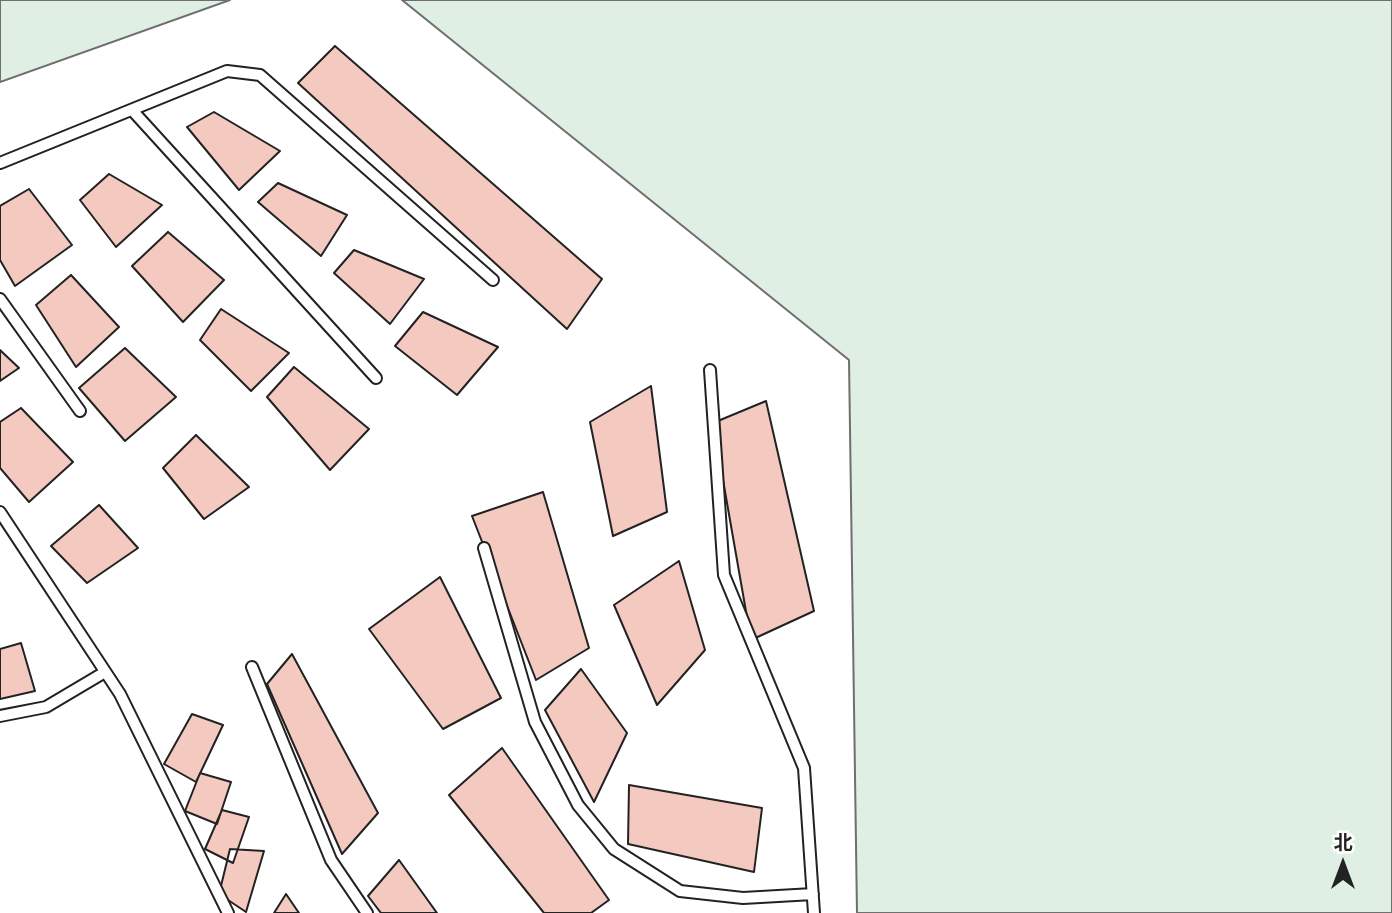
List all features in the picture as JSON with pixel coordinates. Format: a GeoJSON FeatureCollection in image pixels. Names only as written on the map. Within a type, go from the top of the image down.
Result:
{"type":"FeatureCollection","features":[{"type":"Feature","properties":{"kind":"lane"},"geometry":{"type":"LineString","coordinates":[[0,163],[227,71],[260,75],[493,280]]}},
{"type":"Feature","properties":{"kind":"lane"},"geometry":{"type":"LineString","coordinates":[[132,110],[376,378]]}},
{"type":"Feature","properties":{"kind":"lane"},"geometry":{"type":"LineString","coordinates":[[0,299],[80,411]]}},
{"type":"Feature","properties":{"kind":"lane"},"geometry":{"type":"LineString","coordinates":[[710,370],[724,575],[804,768],[814,913]]}},
{"type":"Feature","properties":{"kind":"lane"},"geometry":{"type":"LineString","coordinates":[[0,512],[120,694],[228,913]]}},
{"type":"Feature","properties":{"kind":"lane"},"geometry":{"type":"LineString","coordinates":[[484,548],[535,722],[578,805],[614,849],[680,891],[743,898],[813,894]]}},
{"type":"Feature","properties":{"kind":"lane"},"geometry":{"type":"LineString","coordinates":[[252,667],[331,860],[367,913]]}},
{"type":"Feature","properties":{"kind":"lane"},"geometry":{"type":"LineString","coordinates":[[0,716],[46,707],[105,671]]}},
{"type":"Feature","properties":{"kind":"green space"},"geometry":{"type":"Polygon","coordinates":[[[0,0],[230,0],[0,82],[0,0]]]}},
{"type":"Feature","properties":{"kind":"green space"},"geometry":{"type":"Polygon","coordinates":[[[402,0],[1392,0],[1392,913],[857,913],[849,360],[402,0]]]}},
{"type":"Feature","properties":{"kind":"building"},"geometry":{"type":"Polygon","coordinates":[[[335,46],[602,279],[567,329],[298,83],[335,46]]]}},
{"type":"Feature","properties":{"kind":"building"},"geometry":{"type":"Polygon","coordinates":[[[214,112],[280,151],[239,190],[187,127],[214,112]]]}},
{"type":"Feature","properties":{"kind":"building"},"geometry":{"type":"Polygon","coordinates":[[[109,174],[162,205],[116,247],[80,200],[109,174]]]}},
{"type":"Feature","properties":{"kind":"building"},"geometry":{"type":"Polygon","coordinates":[[[278,183],[347,215],[321,256],[258,202],[278,183]]]}},
{"type":"Feature","properties":{"kind":"building"},"geometry":{"type":"Polygon","coordinates":[[[29,189],[72,245],[15,286],[0,260],[0,206],[29,189]]]}},
{"type":"Feature","properties":{"kind":"building"},"geometry":{"type":"Polygon","coordinates":[[[168,232],[224,280],[183,322],[132,266],[168,232]]]}},
{"type":"Feature","properties":{"kind":"building"},"geometry":{"type":"Polygon","coordinates":[[[354,250],[424,279],[390,324],[334,273],[354,250]]]}},
{"type":"Feature","properties":{"kind":"building"},"geometry":{"type":"Polygon","coordinates":[[[71,275],[119,327],[76,367],[36,305],[71,275]]]}},
{"type":"Feature","properties":{"kind":"building"},"geometry":{"type":"Polygon","coordinates":[[[221,309],[289,353],[251,391],[200,340],[221,309]]]}},
{"type":"Feature","properties":{"kind":"building"},"geometry":{"type":"Polygon","coordinates":[[[423,312],[498,347],[457,395],[395,346],[423,312]]]}},
{"type":"Feature","properties":{"kind":"building"},"geometry":{"type":"Polygon","coordinates":[[[125,348],[176,397],[125,441],[79,388],[125,348]]]}},
{"type":"Feature","properties":{"kind":"building"},"geometry":{"type":"Polygon","coordinates":[[[0,350],[19,368],[0,381],[0,350]]]}},
{"type":"Feature","properties":{"kind":"building"},"geometry":{"type":"Polygon","coordinates":[[[294,367],[369,429],[330,470],[267,397],[294,367]]]}},
{"type":"Feature","properties":{"kind":"building"},"geometry":{"type":"Polygon","coordinates":[[[651,386],[667,512],[613,536],[590,422],[651,386]]]}},
{"type":"Feature","properties":{"kind":"building"},"geometry":{"type":"Polygon","coordinates":[[[766,401],[814,611],[751,640],[713,423],[766,401]]]}},
{"type":"Feature","properties":{"kind":"building"},"geometry":{"type":"Polygon","coordinates":[[[21,408],[73,462],[29,502],[0,468],[0,422],[21,408]]]}},
{"type":"Feature","properties":{"kind":"building"},"geometry":{"type":"Polygon","coordinates":[[[196,435],[249,487],[204,519],[163,468],[196,435]]]}},
{"type":"Feature","properties":{"kind":"building"},"geometry":{"type":"Polygon","coordinates":[[[543,492],[589,648],[536,680],[472,516],[543,492]]]}},
{"type":"Feature","properties":{"kind":"building"},"geometry":{"type":"Polygon","coordinates":[[[99,505],[138,548],[87,583],[51,546],[99,505]]]}},
{"type":"Feature","properties":{"kind":"building"},"geometry":{"type":"Polygon","coordinates":[[[679,561],[705,650],[657,705],[614,605],[679,561]]]}},
{"type":"Feature","properties":{"kind":"building"},"geometry":{"type":"Polygon","coordinates":[[[440,577],[501,698],[443,729],[369,629],[440,577]]]}},
{"type":"Feature","properties":{"kind":"building"},"geometry":{"type":"Polygon","coordinates":[[[21,643],[35,691],[0,699],[0,649],[21,643]]]}},
{"type":"Feature","properties":{"kind":"building"},"geometry":{"type":"Polygon","coordinates":[[[292,654],[378,813],[342,854],[267,684],[292,654]]]}},
{"type":"Feature","properties":{"kind":"building"},"geometry":{"type":"Polygon","coordinates":[[[581,669],[627,733],[594,802],[545,710],[581,669]]]}},
{"type":"Feature","properties":{"kind":"building"},"geometry":{"type":"Polygon","coordinates":[[[192,714],[223,725],[196,782],[164,764],[192,714]]]}},
{"type":"Feature","properties":{"kind":"building"},"geometry":{"type":"Polygon","coordinates":[[[502,748],[609,900],[591,913],[544,913],[449,795],[502,748]]]}},
{"type":"Feature","properties":{"kind":"building"},"geometry":{"type":"Polygon","coordinates":[[[200,773],[231,782],[217,824],[185,811],[200,773]]]}},
{"type":"Feature","properties":{"kind":"building"},"geometry":{"type":"Polygon","coordinates":[[[629,785],[762,808],[754,872],[628,844],[629,785]]]}},
{"type":"Feature","properties":{"kind":"building"},"geometry":{"type":"Polygon","coordinates":[[[222,810],[249,817],[233,863],[205,849],[222,810]]]}},
{"type":"Feature","properties":{"kind":"building"},"geometry":{"type":"Polygon","coordinates":[[[230,849],[264,851],[246,912],[219,894],[230,849]]]}},
{"type":"Feature","properties":{"kind":"building"},"geometry":{"type":"Polygon","coordinates":[[[399,860],[437,913],[381,913],[368,896],[399,860]]]}},
{"type":"Feature","properties":{"kind":"building"},"geometry":{"type":"Polygon","coordinates":[[[286,894],[299,913],[274,913],[286,894]]]}}]}
